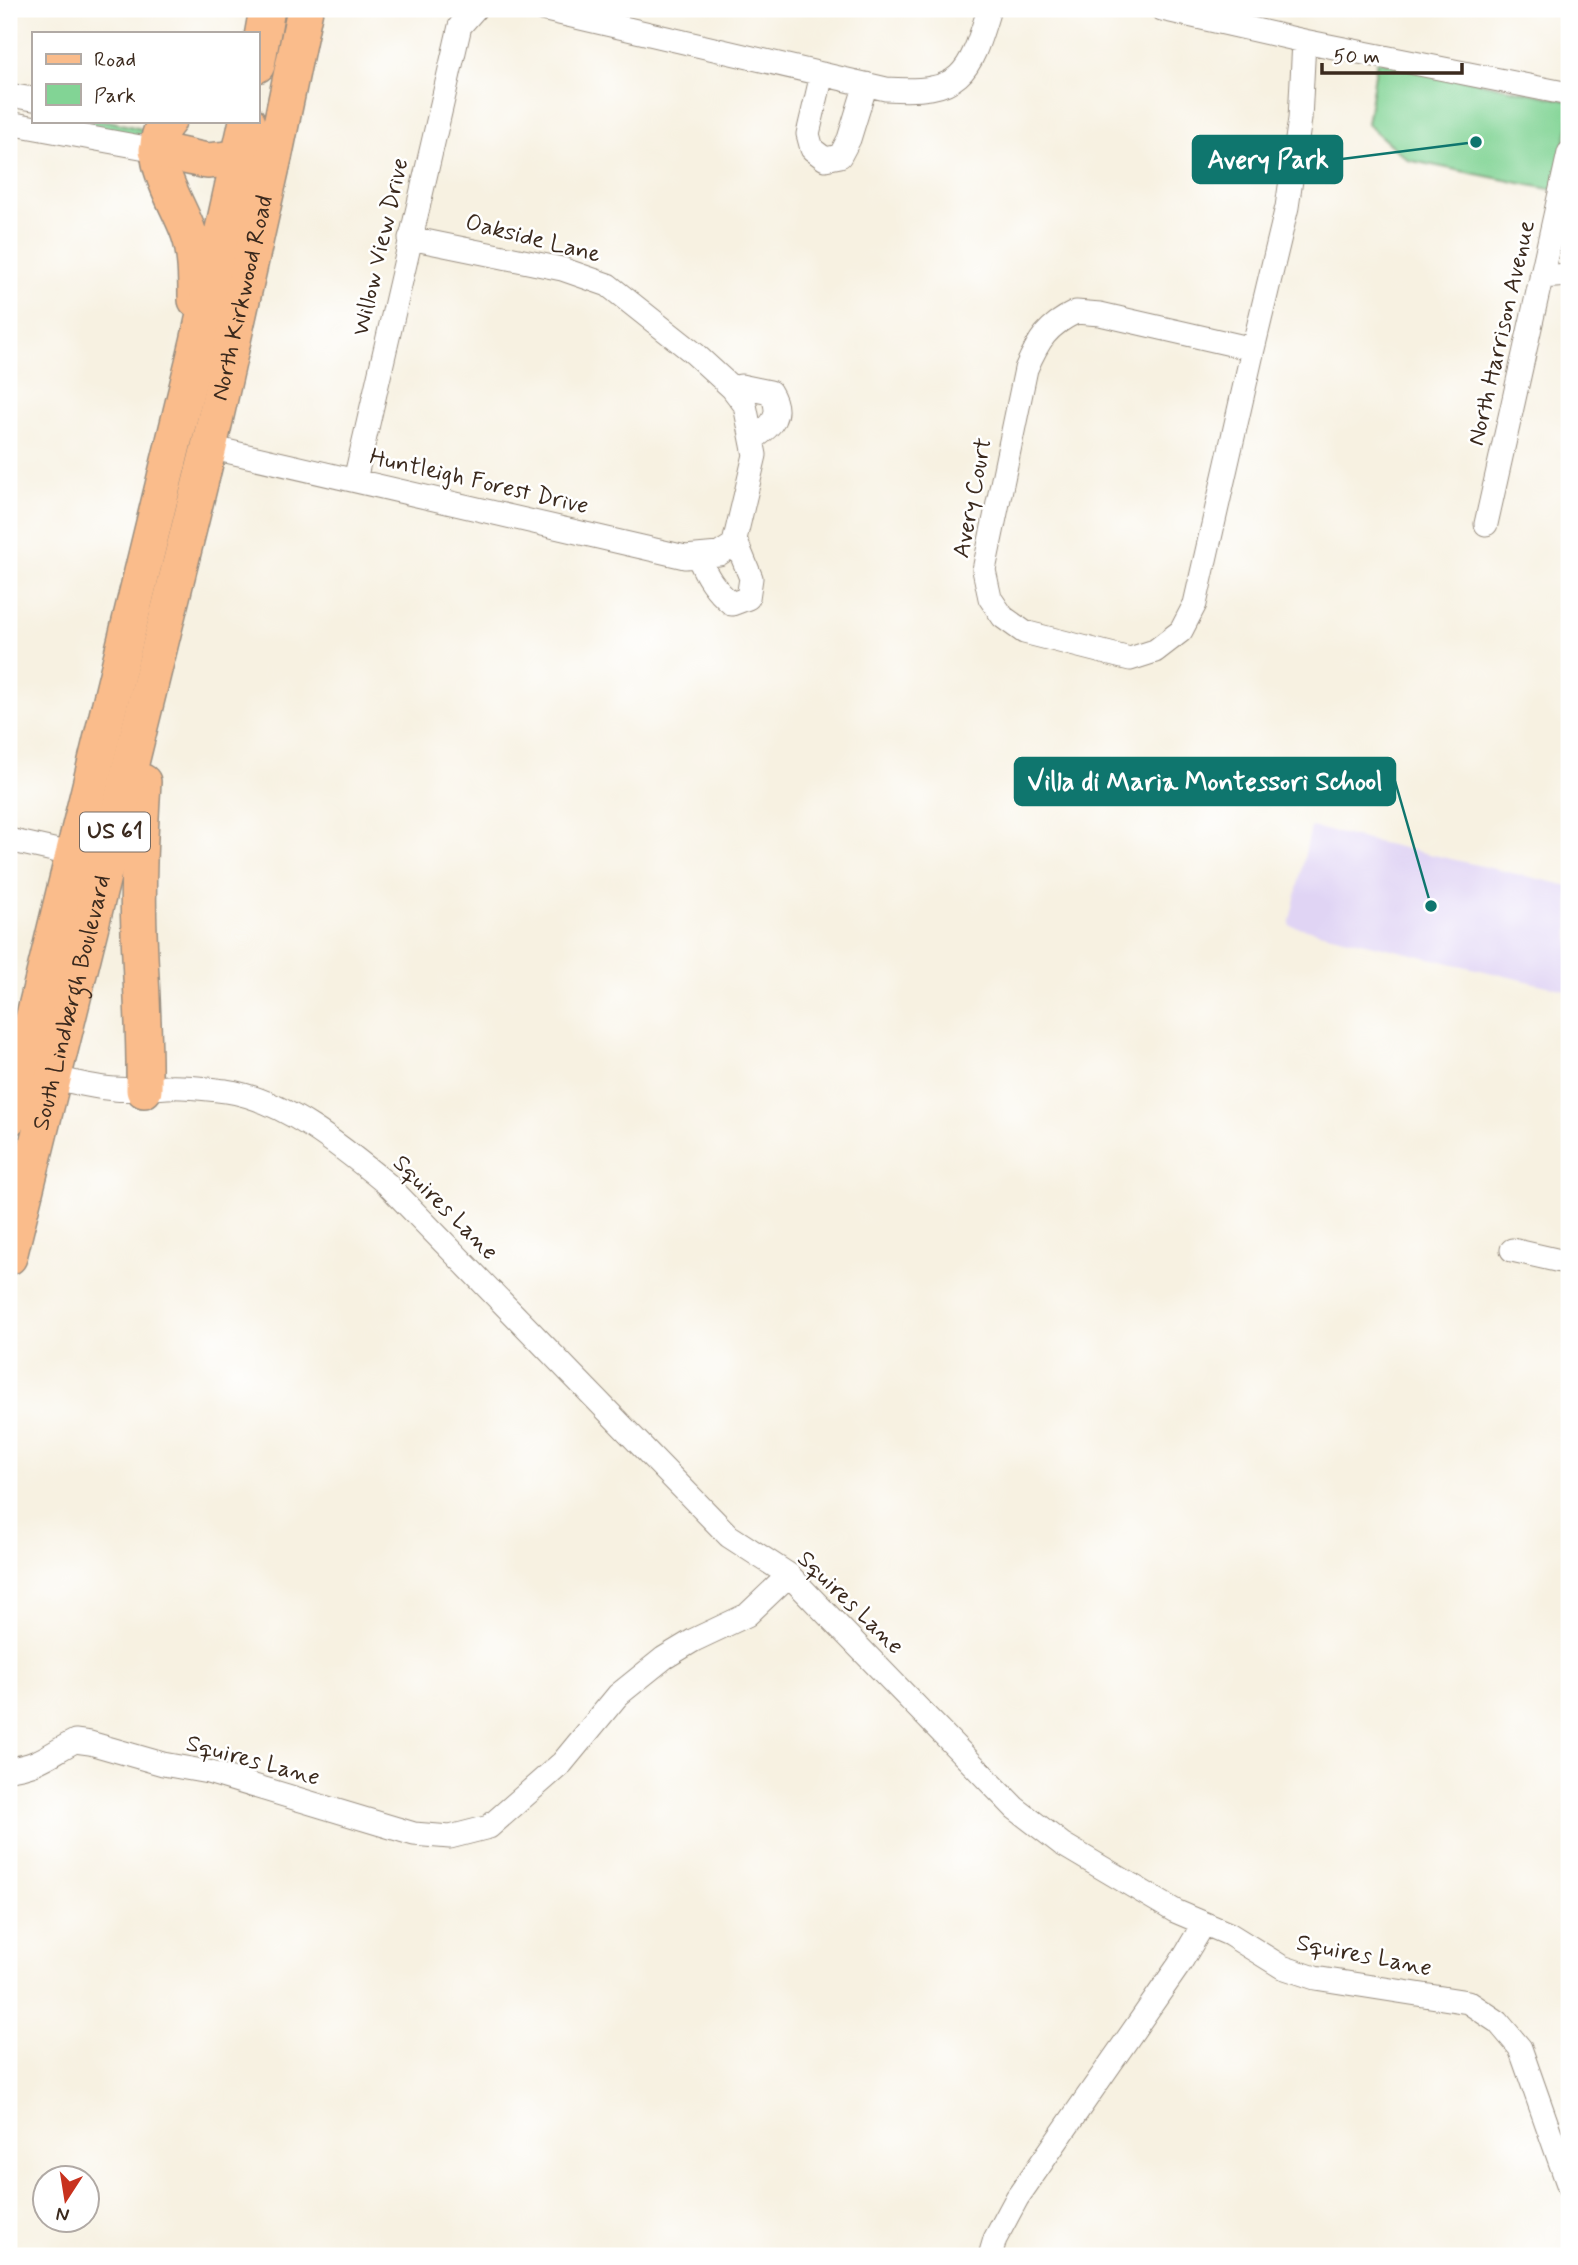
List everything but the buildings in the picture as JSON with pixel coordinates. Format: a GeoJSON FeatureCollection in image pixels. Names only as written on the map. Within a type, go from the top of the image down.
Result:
{"type":"FeatureCollection","features":[{"type":"Feature","properties":{"kind":"main road"},"geometry":{"type":"LineString","coordinates":[[259,54],[267,9]]}},
{"type":"Feature","properties":{"kind":"main road","name":"North Kirkwood Road"},"geometry":{"type":"LineString","coordinates":[[175,586],[209,447],[305,9]]}},
{"type":"Feature","properties":{"kind":"main road","name":"North Kirkwood Road"},"geometry":{"type":"LineString","coordinates":[[140,578],[198,342],[247,122]]}},
{"type":"Feature","properties":{"kind":"main road"},"geometry":{"type":"LineString","coordinates":[[159,129],[207,161],[239,160],[275,153],[254,122]]}},
{"type":"Feature","properties":{"kind":"main road"},"geometry":{"type":"LineString","coordinates":[[159,129],[160,169],[190,237],[196,275],[198,342]]}},
{"type":"Feature","properties":{"kind":"main road","name":"South Lindbergh Boulevard"},"geometry":{"type":"LineString","coordinates":[[9,1118],[140,578]]}},
{"type":"Feature","properties":{"kind":"main road","name":"South Lindbergh Boulevard"},"geometry":{"type":"LineString","coordinates":[[9,1257],[175,586]]}},
{"type":"Feature","properties":{"kind":"main road"},"geometry":{"type":"LineString","coordinates":[[144,1090],[145,1034],[139,933],[139,866],[147,700]]}},
{"type":"Feature","properties":{"kind":"street"},"geometry":{"type":"LineString","coordinates":[[456,18],[475,9]]}},
{"type":"Feature","properties":{"kind":"street"},"geometry":{"type":"LineString","coordinates":[[542,9],[886,89],[918,91],[946,86],[967,70],[979,44],[989,9]]}},
{"type":"Feature","properties":{"kind":"street"},"geometry":{"type":"LineString","coordinates":[[1162,9],[1304,41],[1569,94]]}},
{"type":"Feature","properties":{"kind":"street","name":"Willow View Drive"},"geometry":{"type":"LineString","coordinates":[[355,480],[456,18]]}},
{"type":"Feature","properties":{"kind":"street","name":"Avery Court"},"geometry":{"type":"LineString","coordinates":[[1253,349],[1100,314],[1076,312],[1057,321],[1039,341],[1026,369],[984,570],[990,598],[1003,617],[1024,632],[1130,659],[1155,651],[1181,631],[1195,604],[1287,207],[1300,119],[1304,41]]}},
{"type":"Feature","properties":{"kind":"street"},"geometry":{"type":"LineString","coordinates":[[822,74],[808,134],[812,149],[825,159],[840,156],[866,84]]}},
{"type":"Feature","properties":{"kind":"street"},"geometry":{"type":"LineString","coordinates":[[9,95],[32,99]]}},
{"type":"Feature","properties":{"kind":"street"},"geometry":{"type":"LineString","coordinates":[[9,123],[159,129]]}},
{"type":"Feature","properties":{"kind":"street","name":"North Harrison Avenue"},"geometry":{"type":"LineString","coordinates":[[1486,524],[1569,153]]}},
{"type":"Feature","properties":{"kind":"street","name":"Oakside Lane"},"geometry":{"type":"LineString","coordinates":[[410,237],[562,269],[608,285],[695,354],[732,388],[746,405],[755,455],[736,543]]}},
{"type":"Feature","properties":{"kind":"street"},"geometry":{"type":"LineString","coordinates":[[1541,277],[1569,275]]}},
{"type":"Feature","properties":{"kind":"street","name":"Huntleigh Forest Drive"},"geometry":{"type":"LineString","coordinates":[[209,447],[685,557],[719,554],[736,543]]}},
{"type":"Feature","properties":{"kind":"street"},"geometry":{"type":"LineString","coordinates":[[698,556],[707,578],[720,594],[732,604],[746,600],[751,578],[736,543]]}},
{"type":"Feature","properties":{"kind":"street"},"geometry":{"type":"LineString","coordinates":[[9,840],[71,854]]}},
{"type":"Feature","properties":{"kind":"street","name":"Squires Lane"},"geometry":{"type":"LineString","coordinates":[[19,1069],[113,1089],[144,1090],[168,1087],[229,1092],[266,1104],[295,1118],[346,1150],[387,1184],[729,1536],[789,1575],[1015,1808],[1062,1844],[1175,1912],[1229,1934],[1282,1967],[1315,1978],[1468,2002],[1498,2022],[1520,2048],[1569,2187]]}},
{"type":"Feature","properties":{"kind":"street"},"geometry":{"type":"LineString","coordinates":[[1512,1250],[1569,1263]]}},
{"type":"Feature","properties":{"kind":"street","name":"Squires Lane"},"geometry":{"type":"LineString","coordinates":[[9,1769],[30,1766],[75,1741],[90,1743],[163,1764],[208,1772],[414,1833],[450,1837],[489,1827],[562,1763],[618,1695],[664,1658],[694,1640],[747,1615],[789,1575]]}},
{"type":"Feature","properties":{"kind":"street"},"geometry":{"type":"LineString","coordinates":[[990,2256],[995,2239],[1017,2198],[1179,1965],[1203,1925]]}},
{"type":"Feature","properties":{"kind":"shaded area"},"geometry":{"type":"Polygon","coordinates":[[[1311,827],[1569,886],[1569,991],[1289,925],[1311,827]]]}},
{"type":"Feature","properties":{"kind":"green space"},"geometry":{"type":"Polygon","coordinates":[[[1377,61],[1569,101],[1569,125],[1554,190],[1408,160],[1367,124],[1377,61]]]}},
{"type":"Feature","properties":{"kind":"green space"},"geometry":{"type":"Polygon","coordinates":[[[46,122],[113,122],[146,130],[145,136],[139,140],[46,122]]]}},
{"type":"Feature","properties":{"kind":"place","name":"Avery Park"},"geometry":{"type":"Point","coordinates":[1476,142]}},
{"type":"Feature","properties":{"kind":"place","name":"Villa di Maria Montessori School"},"geometry":{"type":"Point","coordinates":[1431,906]}}]}
